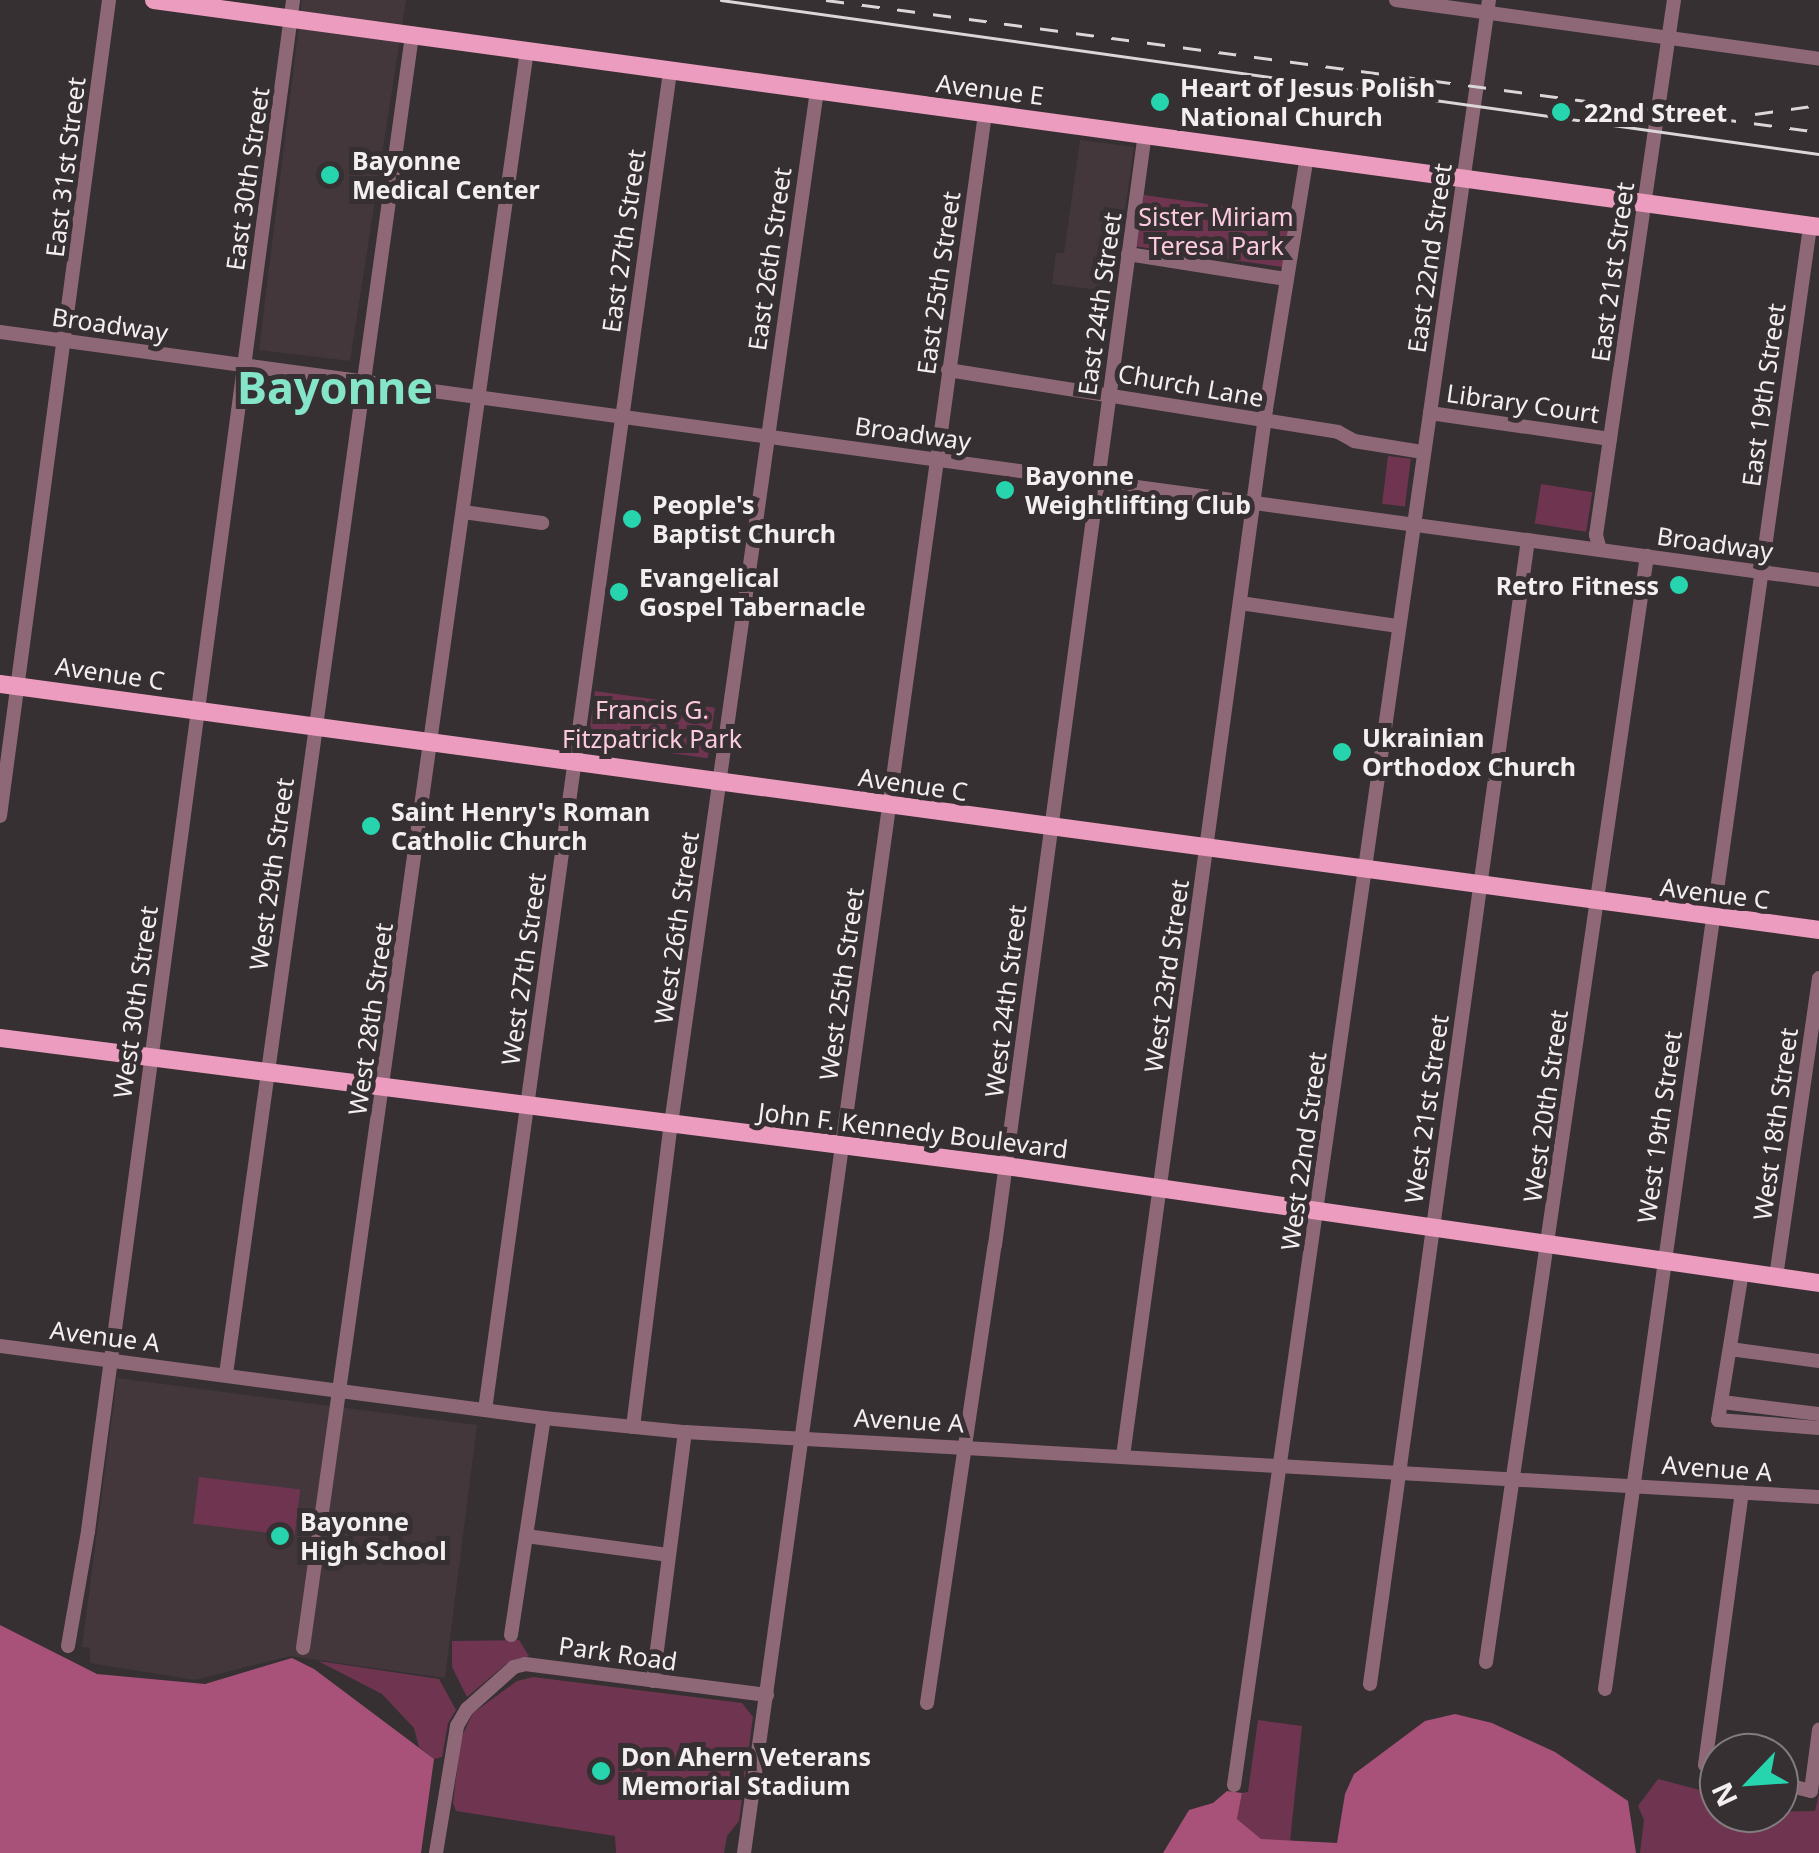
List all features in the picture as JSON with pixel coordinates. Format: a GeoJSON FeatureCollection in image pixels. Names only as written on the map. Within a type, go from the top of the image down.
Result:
{"type":"FeatureCollection","features":[{"type":"Feature","properties":{"kind":"main road","name":"Avenue E"},"geometry":{"type":"LineString","coordinates":[[154,0],[292,9],[412,35],[528,52],[1814,227]]}},
{"type":"Feature","properties":{"kind":"main road","name":"Avenue C"},"geometry":{"type":"LineString","coordinates":[[10,685],[1205,850],[1819,930]]}},
{"type":"Feature","properties":{"kind":"main road","name":"John F. Kennedy Boulevard"},"geometry":{"type":"LineString","coordinates":[[0,1038],[1006,1166],[1819,1283]]}},
{"type":"Feature","properties":{"kind":"street","name":"East 31st Street"},"geometry":{"type":"LineString","coordinates":[[0,816],[10,685],[66,340],[109,0]]}},
{"type":"Feature","properties":{"kind":"street"},"geometry":{"type":"LineString","coordinates":[[1396,0],[1488,7],[1669,39],[1819,59]]}},
{"type":"Feature","properties":{"kind":"street","name":"East 21st Street"},"geometry":{"type":"LineString","coordinates":[[1600,550],[1596,535],[1674,0]]}},
{"type":"Feature","properties":{"kind":"street","name":"East 22nd Street"},"geometry":{"type":"LineString","coordinates":[[1413,523],[1488,7]]}},
{"type":"Feature","properties":{"kind":"street","name":"East 30th Street"},"geometry":{"type":"LineString","coordinates":[[244,364],[292,9]]}},
{"type":"Feature","properties":{"kind":"street","name":"West 29th Street"},"geometry":{"type":"LineString","coordinates":[[226,1374],[361,380],[412,35]]}},
{"type":"Feature","properties":{"kind":"street","name":"West 28th Street"},"geometry":{"type":"LineString","coordinates":[[304,1648],[528,52]]}},
{"type":"Feature","properties":{"kind":"street","name":"East 27th Street"},"geometry":{"type":"LineString","coordinates":[[622,416],[670,71]]}},
{"type":"Feature","properties":{"kind":"street","name":"East 26th Street"},"geometry":{"type":"LineString","coordinates":[[766,435],[817,90]]}},
{"type":"Feature","properties":{"kind":"street","name":"East 25th Street"},"geometry":{"type":"LineString","coordinates":[[935,458],[985,113]]}},
{"type":"Feature","properties":{"kind":"street","name":"East 24th Street"},"geometry":{"type":"LineString","coordinates":[[1097,482],[1145,134]]}},
{"type":"Feature","properties":{"kind":"street","name":"West 23rd Street"},"geometry":{"type":"LineString","coordinates":[[1123,1456],[1265,420],[1307,156]]}},
{"type":"Feature","properties":{"kind":"street","name":"East 19th Street"},"geometry":{"type":"LineString","coordinates":[[1759,571],[1814,227]]}},
{"type":"Feature","properties":{"kind":"street"},"geometry":{"type":"LineString","coordinates":[[1128,254],[1286,279]]}},
{"type":"Feature","properties":{"kind":"street","name":"Broadway"},"geometry":{"type":"LineString","coordinates":[[0,332],[1819,580]]}},
{"type":"Feature","properties":{"kind":"street","name":"West 30th Street"},"geometry":{"type":"LineString","coordinates":[[68,1646],[88,1531],[244,364]]}},
{"type":"Feature","properties":{"kind":"street","name":"Church Lane"},"geometry":{"type":"LineString","coordinates":[[948,370],[1265,420],[1423,452]]}},
{"type":"Feature","properties":{"kind":"street","name":"Library Court"},"geometry":{"type":"LineString","coordinates":[[1430,412],[1610,439]]}},
{"type":"Feature","properties":{"kind":"street","name":"West 27th Street"},"geometry":{"type":"LineString","coordinates":[[485,1410],[622,416]]}},
{"type":"Feature","properties":{"kind":"street","name":"West 26th Street"},"geometry":{"type":"LineString","coordinates":[[633,1427],[766,435]]}},
{"type":"Feature","properties":{"kind":"street","name":"West 25th Street"},"geometry":{"type":"LineString","coordinates":[[767,1695],[935,458]]}},
{"type":"Feature","properties":{"kind":"street","name":"West 24th Street"},"geometry":{"type":"LineString","coordinates":[[927,1703],[1006,1166],[1097,482]]}},
{"type":"Feature","properties":{"kind":"street"},"geometry":{"type":"LineString","coordinates":[[463,512],[542,523]]}},
{"type":"Feature","properties":{"kind":"street","name":"West 22nd Street"},"geometry":{"type":"LineString","coordinates":[[1234,1785],[1283,1463],[1413,523]]}},
{"type":"Feature","properties":{"kind":"street","name":"West 21st Street"},"geometry":{"type":"LineString","coordinates":[[1370,1684],[1528,540]]}},
{"type":"Feature","properties":{"kind":"street","name":"West 20th Street"},"geometry":{"type":"LineString","coordinates":[[1486,1662],[1647,556]]}},
{"type":"Feature","properties":{"kind":"street","name":"West 19th Street"},"geometry":{"type":"LineString","coordinates":[[1604,1689],[1759,571]]}},
{"type":"Feature","properties":{"kind":"street"},"geometry":{"type":"LineString","coordinates":[[1240,603],[1398,626]]}},
{"type":"Feature","properties":{"kind":"street","name":"West 18th Street"},"geometry":{"type":"LineString","coordinates":[[1776,1277],[1819,978]]}},
{"type":"Feature","properties":{"kind":"street"},"geometry":{"type":"LineString","coordinates":[[1742,1272],[1718,1420],[1819,1428]]}},
{"type":"Feature","properties":{"kind":"street","name":"Avenue A"},"geometry":{"type":"LineString","coordinates":[[0,1346],[544,1418],[686,1432],[1283,1463],[1819,1497]]}},
{"type":"Feature","properties":{"kind":"street"},"geometry":{"type":"LineString","coordinates":[[1730,1349],[1819,1361]]}},
{"type":"Feature","properties":{"kind":"street"},"geometry":{"type":"LineString","coordinates":[[1722,1402],[1819,1414]]}},
{"type":"Feature","properties":{"kind":"street"},"geometry":{"type":"LineString","coordinates":[[511,1636],[544,1418]]}},
{"type":"Feature","properties":{"kind":"street"},"geometry":{"type":"LineString","coordinates":[[653,1681],[686,1432]]}},
{"type":"Feature","properties":{"kind":"street"},"geometry":{"type":"LineString","coordinates":[[1716,1733],[1742,1492]]}},
{"type":"Feature","properties":{"kind":"street"},"geometry":{"type":"LineString","coordinates":[[526,1536],[668,1554]]}},
{"type":"Feature","properties":{"kind":"street","name":"Park Road"},"geometry":{"type":"LineString","coordinates":[[436,1853],[457,1726],[468,1709],[514,1667],[524,1664],[767,1695]]}},
{"type":"Feature","properties":{"kind":"street"},"geometry":{"type":"LineString","coordinates":[[744,1853],[767,1695]]}},
{"type":"Feature","properties":{"kind":"street"},"geometry":{"type":"LineString","coordinates":[[1799,1788],[1811,1791],[1819,1730]]}},
{"type":"Feature","properties":{"kind":"shaded area","name":"Bayonne Medical Center"},"geometry":{"type":"Polygon","coordinates":[[[302,0],[406,0],[350,361],[259,350],[302,0]]]}},
{"type":"Feature","properties":{"kind":"shaded area"},"geometry":{"type":"Polygon","coordinates":[[[1080,140],[1134,147],[1113,292],[1052,284],[1056,253],[1064,253],[1080,140]]]}},
{"type":"Feature","properties":{"kind":"shaded area","name":"Bayonne High School"},"geometry":{"type":"Polygon","coordinates":[[[117,1378],[477,1425],[445,1678],[290,1656],[195,1680],[90,1663],[90,1648],[82,1647],[117,1378]]]}},
{"type":"Feature","properties":{"kind":"shaded area"},"geometry":{"type":"Polygon","coordinates":[[[0,1625],[97,1674],[205,1684],[292,1658],[314,1669],[434,1759],[421,1853],[0,1853],[0,1625]]]}},
{"type":"Feature","properties":{"kind":"shaded area"},"geometry":{"type":"Polygon","coordinates":[[[1455,1714],[1492,1723],[1555,1752],[1628,1801],[1636,1853],[1163,1853],[1189,1810],[1213,1803],[1227,1791],[1242,1793],[1237,1819],[1261,1839],[1337,1843],[1345,1794],[1354,1774],[1425,1721],[1455,1714]]]}},
{"type":"Feature","properties":{"kind":"green space","name":"Sister Miriam Teresa Park"},"geometry":{"type":"Polygon","coordinates":[[[1144,195],[1295,216],[1287,268],[1137,246],[1144,195]]]}},
{"type":"Feature","properties":{"kind":"green space"},"geometry":{"type":"Polygon","coordinates":[[[1388,456],[1411,459],[1405,506],[1382,504],[1388,456]]]}},
{"type":"Feature","properties":{"kind":"green space"},"geometry":{"type":"Polygon","coordinates":[[[1541,484],[1592,492],[1586,532],[1535,524],[1541,484]]]}},
{"type":"Feature","properties":{"kind":"green space","name":"Francis G. Fitzpatrick Park"},"geometry":{"type":"Polygon","coordinates":[[[595,691],[715,708],[708,758],[588,742],[595,691]]]}},
{"type":"Feature","properties":{"kind":"green space"},"geometry":{"type":"Polygon","coordinates":[[[199,1477],[300,1489],[295,1536],[193,1524],[199,1477]]]}},
{"type":"Feature","properties":{"kind":"green space"},"geometry":{"type":"Polygon","coordinates":[[[519,1640],[529,1656],[506,1664],[467,1697],[452,1667],[452,1641],[519,1640]]]}},
{"type":"Feature","properties":{"kind":"green space"},"geometry":{"type":"Polygon","coordinates":[[[318,1661],[439,1679],[456,1710],[448,1723],[442,1757],[434,1759],[419,1747],[414,1728],[382,1694],[318,1661]]]}},
{"type":"Feature","properties":{"kind":"green space","name":"Don Ahern Veterans Memorial Stadium"},"geometry":{"type":"Polygon","coordinates":[[[533,1677],[742,1703],[753,1717],[739,1821],[727,1836],[724,1853],[616,1853],[615,1836],[456,1811],[453,1803],[461,1738],[473,1713],[517,1681],[533,1677]]]}},
{"type":"Feature","properties":{"kind":"green space"},"geometry":{"type":"Polygon","coordinates":[[[1258,1720],[1302,1726],[1290,1842],[1261,1839],[1237,1819],[1242,1793],[1248,1792],[1258,1720]]]}},
{"type":"Feature","properties":{"kind":"green space"},"geometry":{"type":"Polygon","coordinates":[[[1658,1779],[1699,1790],[1699,1833],[1799,1833],[1799,1811],[1815,1811],[1819,1794],[1819,1853],[1640,1853],[1644,1820],[1638,1806],[1658,1779]]]}},
{"type":"Feature","properties":{"kind":"tram line"},"geometry":{"type":"LineString","coordinates":[[721,0],[1819,154]]}},
{"type":"Feature","properties":{"kind":"railway"},"geometry":{"type":"LineString","coordinates":[[826,0],[1819,132]]}},
{"type":"Feature","properties":{"kind":"railway"},"geometry":{"type":"LineString","coordinates":[[1755,114],[1819,105]]}},
{"type":"Feature","properties":{"kind":"place","name":"Heart of Jesus Polish National Church"},"geometry":{"type":"Point","coordinates":[1160,102]}},
{"type":"Feature","properties":{"kind":"place","name":"22nd Street"},"geometry":{"type":"Point","coordinates":[1561,112]}},
{"type":"Feature","properties":{"kind":"place","name":"Bayonne Medical Center"},"geometry":{"type":"Point","coordinates":[330,175]}},
{"type":"Feature","properties":{"kind":"place","name":"Bayonne Weightlifting Club"},"geometry":{"type":"Point","coordinates":[1005,490]}},
{"type":"Feature","properties":{"kind":"place","name":"People's Baptist Church"},"geometry":{"type":"Point","coordinates":[632,519]}},
{"type":"Feature","properties":{"kind":"place","name":"Retro Fitness"},"geometry":{"type":"Point","coordinates":[1679,585]}},
{"type":"Feature","properties":{"kind":"place","name":"Evangelical Gospel Tabernacle"},"geometry":{"type":"Point","coordinates":[619,592]}},
{"type":"Feature","properties":{"kind":"place","name":"Ukrainian Orthodox Church"},"geometry":{"type":"Point","coordinates":[1342,752]}},
{"type":"Feature","properties":{"kind":"place","name":"Saint Henry's Roman Catholic Church"},"geometry":{"type":"Point","coordinates":[371,826]}},
{"type":"Feature","properties":{"kind":"place","name":"Bayonne High School"},"geometry":{"type":"Point","coordinates":[280,1536]}},
{"type":"Feature","properties":{"kind":"place","name":"Don Ahern Veterans Memorial Stadium"},"geometry":{"type":"Point","coordinates":[601,1771]}},
{"type":"Feature","properties":{"kind":"district","name":"Bayonne"},"geometry":{"type":"Point","coordinates":[335,387]}}]}
